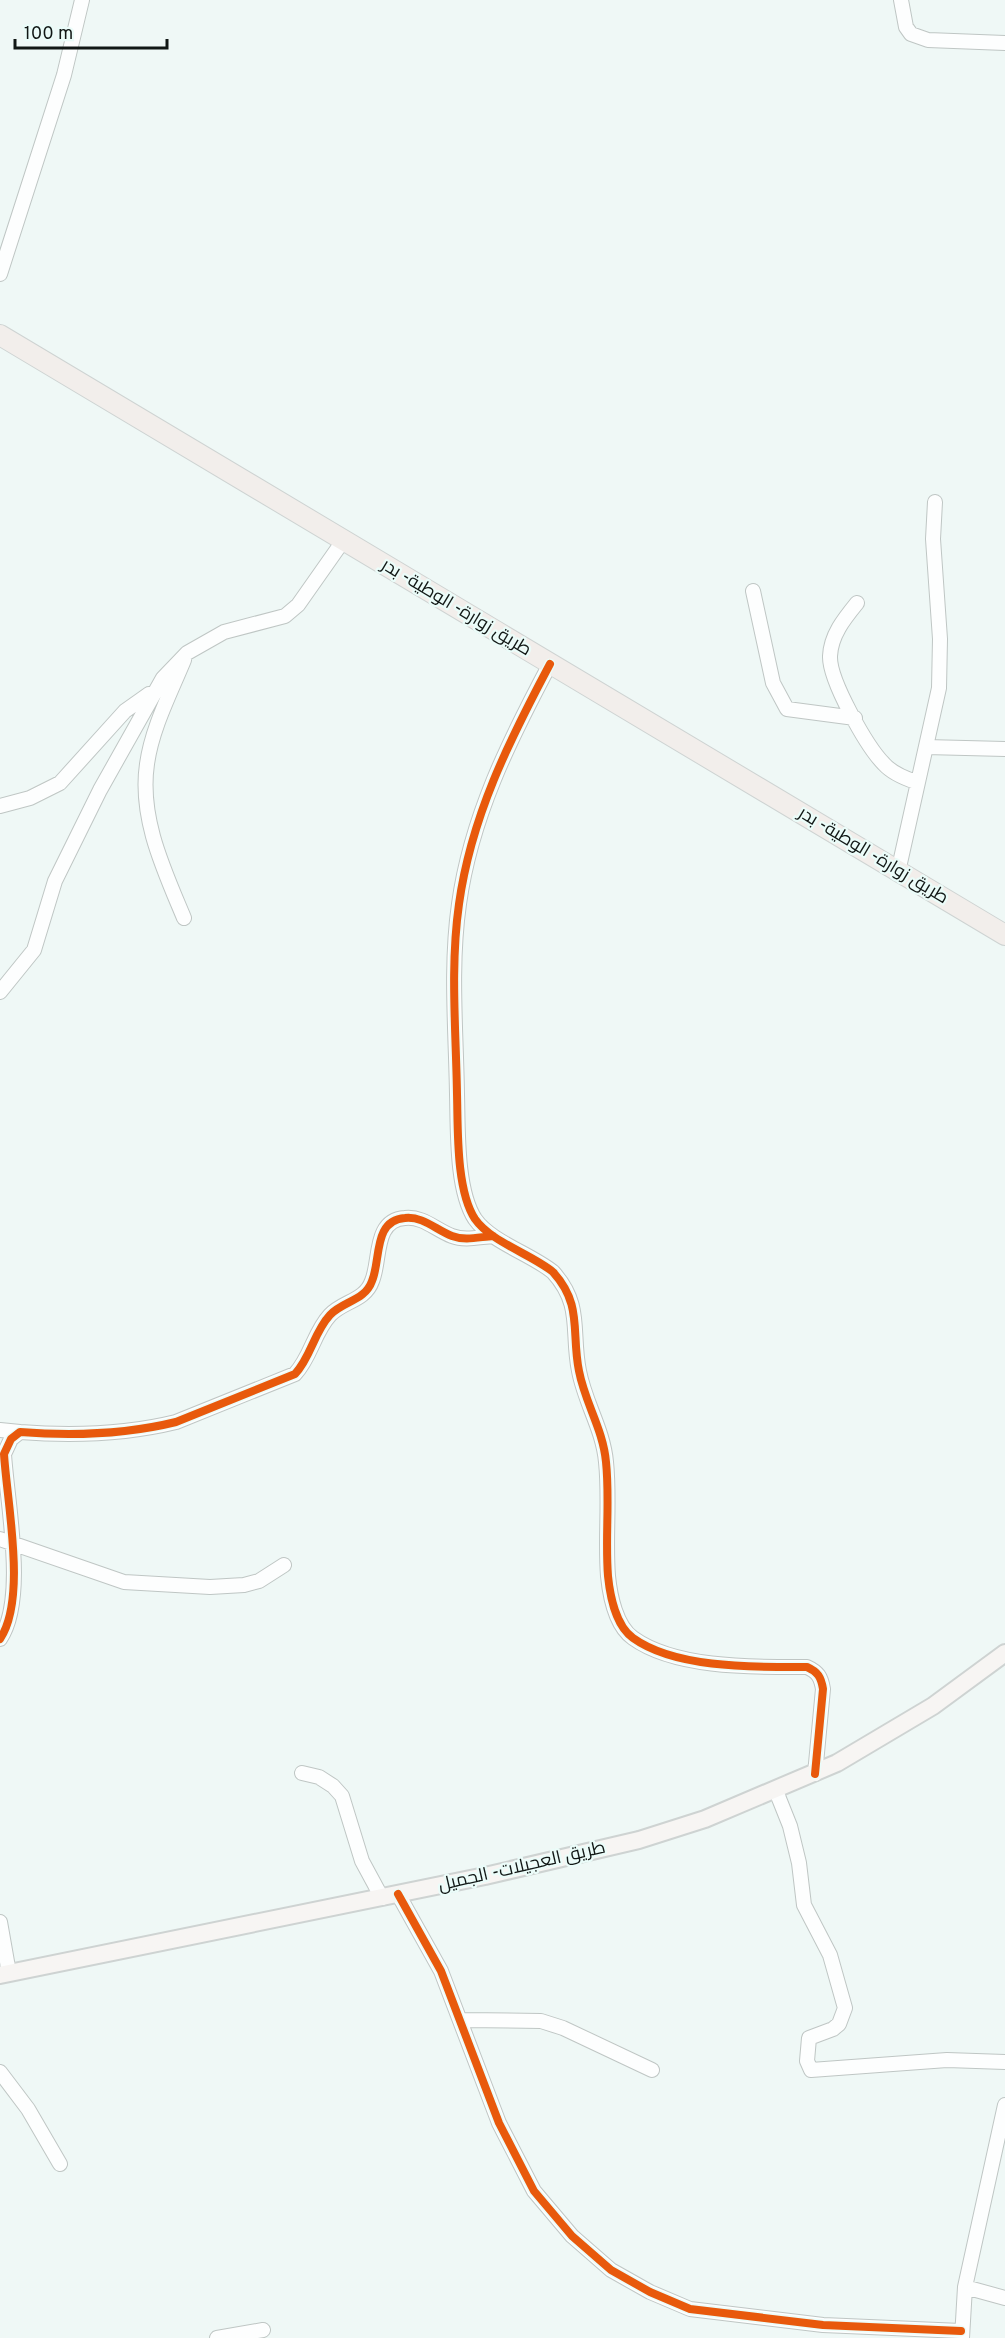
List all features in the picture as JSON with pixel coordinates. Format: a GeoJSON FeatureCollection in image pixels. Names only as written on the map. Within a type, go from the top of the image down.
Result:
{"type":"FeatureCollection","features":[{"type":"Feature","properties":{"kind":"highway","name":"طريق زوارة- الوطية- بدر"},"geometry":{"type":"LineString","coordinates":[[0,335],[1005,935]]}},
{"type":"Feature","properties":{"kind":"main road","name":"طريق العجيلات- الجميل"},"geometry":{"type":"LineString","coordinates":[[4,1974],[390,1896],[639,1840],[776,1791],[814,1774],[924,1712],[1005,1653]]}},
{"type":"Feature","properties":{"kind":"street"},"geometry":{"type":"LineString","coordinates":[[0,274],[64,75],[82,0]]}},
{"type":"Feature","properties":{"kind":"street"},"geometry":{"type":"LineString","coordinates":[[902,0],[906,27],[917,36],[928,40],[1005,43]]}},
{"type":"Feature","properties":{"kind":"street"},"geometry":{"type":"LineString","coordinates":[[898,872],[916,782],[935,709],[940,664],[933,538],[935,502]]}},
{"type":"Feature","properties":{"kind":"street"},"geometry":{"type":"LineString","coordinates":[[0,992],[34,950],[50,892],[153,692],[187,653],[224,632],[285,616],[298,605],[343,541]]}},
{"type":"Feature","properties":{"kind":"street"},"geometry":{"type":"LineString","coordinates":[[753,591],[773,683],[787,709],[855,718]]}},
{"type":"Feature","properties":{"kind":"street"},"geometry":{"type":"LineString","coordinates":[[857,603],[836,633],[830,658],[838,688],[884,765],[916,782]]}},
{"type":"Feature","properties":{"kind":"street"},"geometry":{"type":"LineString","coordinates":[[184,918],[157,849],[148,818],[145,790],[152,740],[187,653]]}},
{"type":"Feature","properties":{"kind":"street"},"geometry":{"type":"LineString","coordinates":[[550,664],[502,756],[485,801],[464,876],[456,934],[456,1033],[461,1156],[471,1212],[483,1229],[553,1272],[562,1282],[572,1304],[576,1321],[579,1371],[603,1442],[608,1483],[608,1575],[614,1604],[623,1627],[632,1638],[649,1647],[716,1665],[807,1666],[813,1669],[821,1678],[823,1689],[814,1774]]}},
{"type":"Feature","properties":{"kind":"street"},"geometry":{"type":"LineString","coordinates":[[0,806],[30,798],[60,783],[124,711],[153,692]]}},
{"type":"Feature","properties":{"kind":"street"},"geometry":{"type":"LineString","coordinates":[[926,747],[1005,749]]}},
{"type":"Feature","properties":{"kind":"street"},"geometry":{"type":"LineString","coordinates":[[0,1430],[75,1433],[162,1426],[295,1374],[302,1366],[330,1315],[356,1299],[371,1284],[380,1239],[385,1229],[397,1219],[414,1218],[460,1238],[493,1236]]}},
{"type":"Feature","properties":{"kind":"street"},"geometry":{"type":"LineString","coordinates":[[0,1639],[9,1624],[13,1607],[13,1563],[6,1541],[2,1451],[20,1432]]}},
{"type":"Feature","properties":{"kind":"street"},"geometry":{"type":"LineString","coordinates":[[6,1541],[114,1579],[143,1584],[244,1585],[258,1581],[284,1565]]}},
{"type":"Feature","properties":{"kind":"street"},"geometry":{"type":"LineString","coordinates":[[0,1553],[13,1563]]}},
{"type":"Feature","properties":{"kind":"street"},"geometry":{"type":"LineString","coordinates":[[302,1773],[319,1777],[333,1786],[342,1796],[362,1861],[390,1896],[441,1971],[462,2020],[499,2123],[534,2191],[572,2236],[611,2270],[650,2292],[690,2309],[823,2325],[962,2335],[965,2287],[1005,2105]]}},
{"type":"Feature","properties":{"kind":"street"},"geometry":{"type":"LineString","coordinates":[[776,1791],[793,1835],[804,1905],[830,1955],[841,1986],[845,2007],[839,2024],[833,2029],[809,2038],[807,2061],[811,2070],[947,2060],[1005,2061]]}},
{"type":"Feature","properties":{"kind":"street"},"geometry":{"type":"LineString","coordinates":[[0,1922],[4,1974]]}},
{"type":"Feature","properties":{"kind":"street"},"geometry":{"type":"LineString","coordinates":[[462,2020],[542,2021],[563,2028],[652,2070]]}},
{"type":"Feature","properties":{"kind":"street"},"geometry":{"type":"LineString","coordinates":[[0,2072],[24,2103],[60,2164]]}},
{"type":"Feature","properties":{"kind":"street"},"geometry":{"type":"LineString","coordinates":[[965,2287],[1005,2298]]}},
{"type":"Feature","properties":{"kind":"street"},"geometry":{"type":"LineString","coordinates":[[217,2338],[263,2330]]}},
{"type":"Feature","properties":{"kind":"cycle path"},"geometry":{"type":"LineString","coordinates":[[550,664],[506,751],[482,810],[459,904],[454,999],[458,1141],[464,1192],[475,1219],[482,1227],[553,1272],[569,1296],[574,1319],[579,1371],[598,1427],[606,1462],[608,1576],[612,1601],[622,1626],[633,1638],[671,1656],[741,1666],[807,1667],[814,1671],[820,1678],[823,1689],[815,1774]]}},
{"type":"Feature","properties":{"kind":"cycle path"},"geometry":{"type":"LineString","coordinates":[[0,1639],[8,1622],[14,1576],[4,1454],[11,1439],[20,1432],[99,1433],[176,1422],[295,1374],[330,1315],[369,1288],[375,1272],[383,1233],[395,1220],[418,1219],[457,1237],[493,1236]]}},
{"type":"Feature","properties":{"kind":"cycle path"},"geometry":{"type":"LineString","coordinates":[[398,1894],[441,1971],[499,2123],[534,2191],[572,2236],[611,2270],[650,2292],[690,2309],[823,2325],[961,2331]]}}]}
